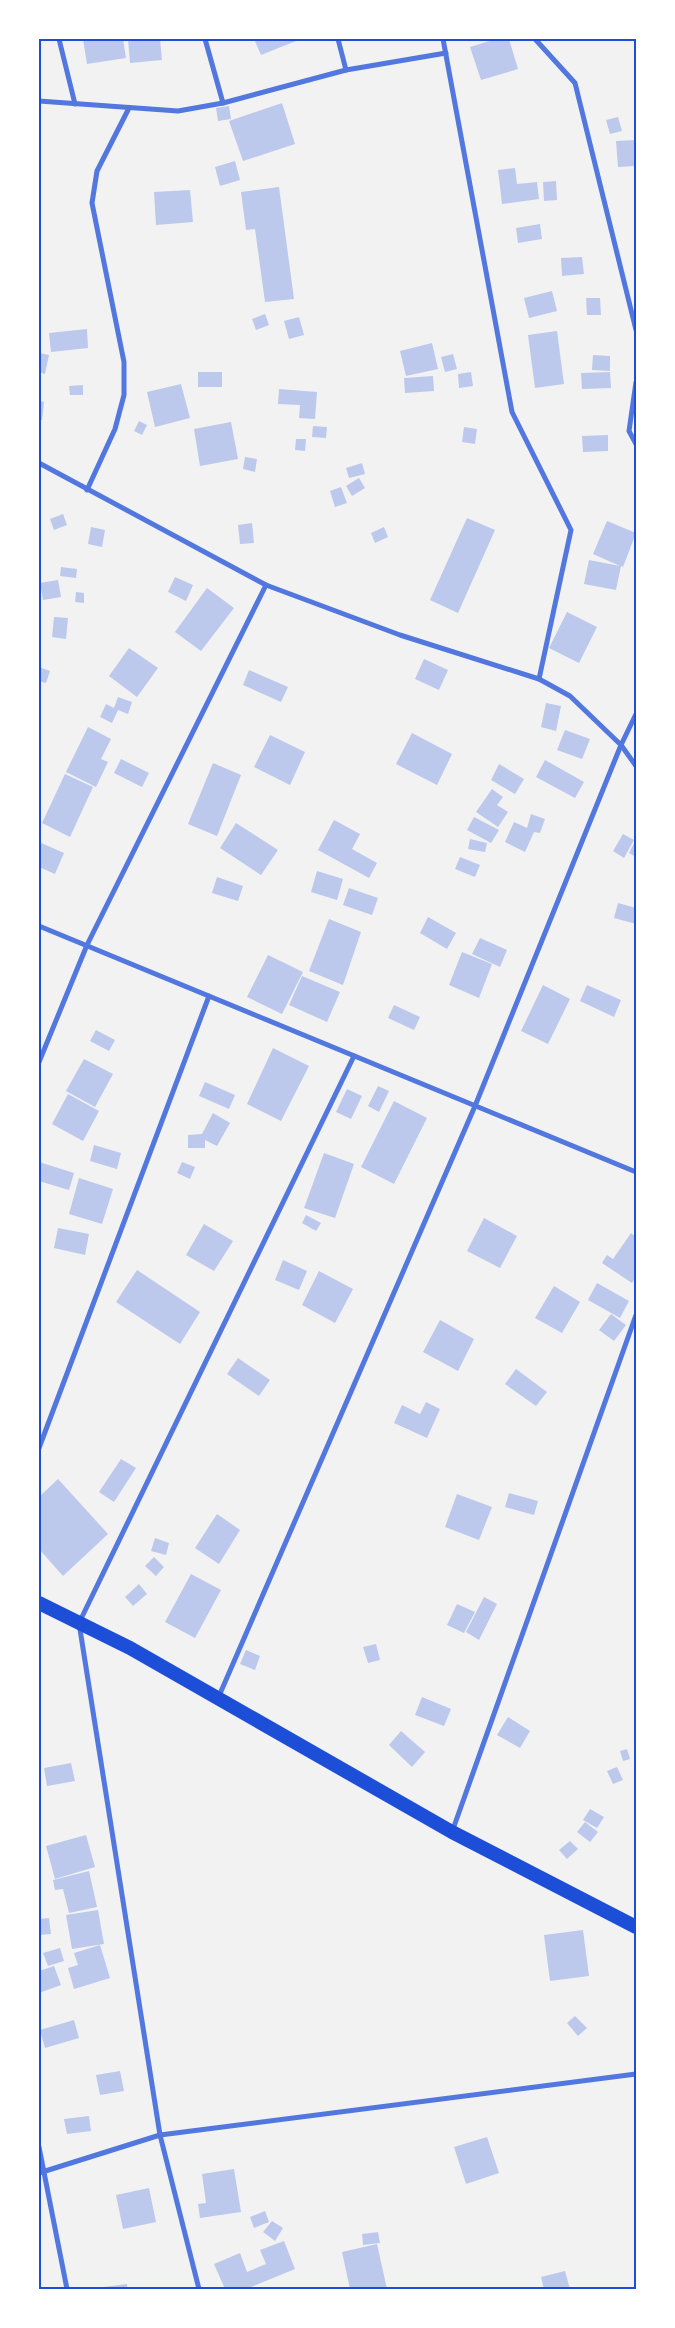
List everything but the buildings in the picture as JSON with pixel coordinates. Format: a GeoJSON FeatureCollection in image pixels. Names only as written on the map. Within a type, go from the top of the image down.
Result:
{"type":"FeatureCollection","features":[{"type":"Feature","properties":{"kind":"highway"},"geometry":{"type":"LineString","coordinates":[[39,1602],[130,1648],[452,1832],[636,1927]]}},
{"type":"Feature","properties":{"kind":"street"},"geometry":{"type":"LineString","coordinates":[[59,39],[75,104]]}},
{"type":"Feature","properties":{"kind":"street"},"geometry":{"type":"LineString","coordinates":[[205,39],[223,103]]}},
{"type":"Feature","properties":{"kind":"street"},"geometry":{"type":"LineString","coordinates":[[338,39],[346,70]]}},
{"type":"Feature","properties":{"kind":"street"},"geometry":{"type":"LineString","coordinates":[[443,39],[512,412],[571,530],[539,679]]}},
{"type":"Feature","properties":{"kind":"street"},"geometry":{"type":"LineString","coordinates":[[535,39],[575,82],[636,330]]}},
{"type":"Feature","properties":{"kind":"street"},"geometry":{"type":"LineString","coordinates":[[39,101],[178,111],[223,103],[346,70],[446,53]]}},
{"type":"Feature","properties":{"kind":"street"},"geometry":{"type":"LineString","coordinates":[[87,490],[115,429],[124,395],[124,362],[92,203],[97,171],[129,108]]}},
{"type":"Feature","properties":{"kind":"street"},"geometry":{"type":"LineString","coordinates":[[636,382],[629,431],[636,444]]}},
{"type":"Feature","properties":{"kind":"street"},"geometry":{"type":"LineString","coordinates":[[39,463],[266,586],[400,635],[539,679],[570,696],[621,745],[636,766]]}},
{"type":"Feature","properties":{"kind":"street"},"geometry":{"type":"LineString","coordinates":[[39,1062],[87,945],[266,586]]}},
{"type":"Feature","properties":{"kind":"street"},"geometry":{"type":"LineString","coordinates":[[218,1699],[475,1106],[621,745],[636,714]]}},
{"type":"Feature","properties":{"kind":"street"},"geometry":{"type":"LineString","coordinates":[[39,926],[636,1172]]}},
{"type":"Feature","properties":{"kind":"street"},"geometry":{"type":"LineString","coordinates":[[39,1448],[209,996]]}},
{"type":"Feature","properties":{"kind":"street"},"geometry":{"type":"LineString","coordinates":[[199,2289],[160,2135],[79,1623],[354,1056]]}},
{"type":"Feature","properties":{"kind":"street"},"geometry":{"type":"LineString","coordinates":[[452,1832],[636,1315]]}},
{"type":"Feature","properties":{"kind":"street"},"geometry":{"type":"LineString","coordinates":[[39,2173],[160,2135],[636,2074]]}},
{"type":"Feature","properties":{"kind":"street"},"geometry":{"type":"LineString","coordinates":[[39,2147],[67,2289]]}}]}
